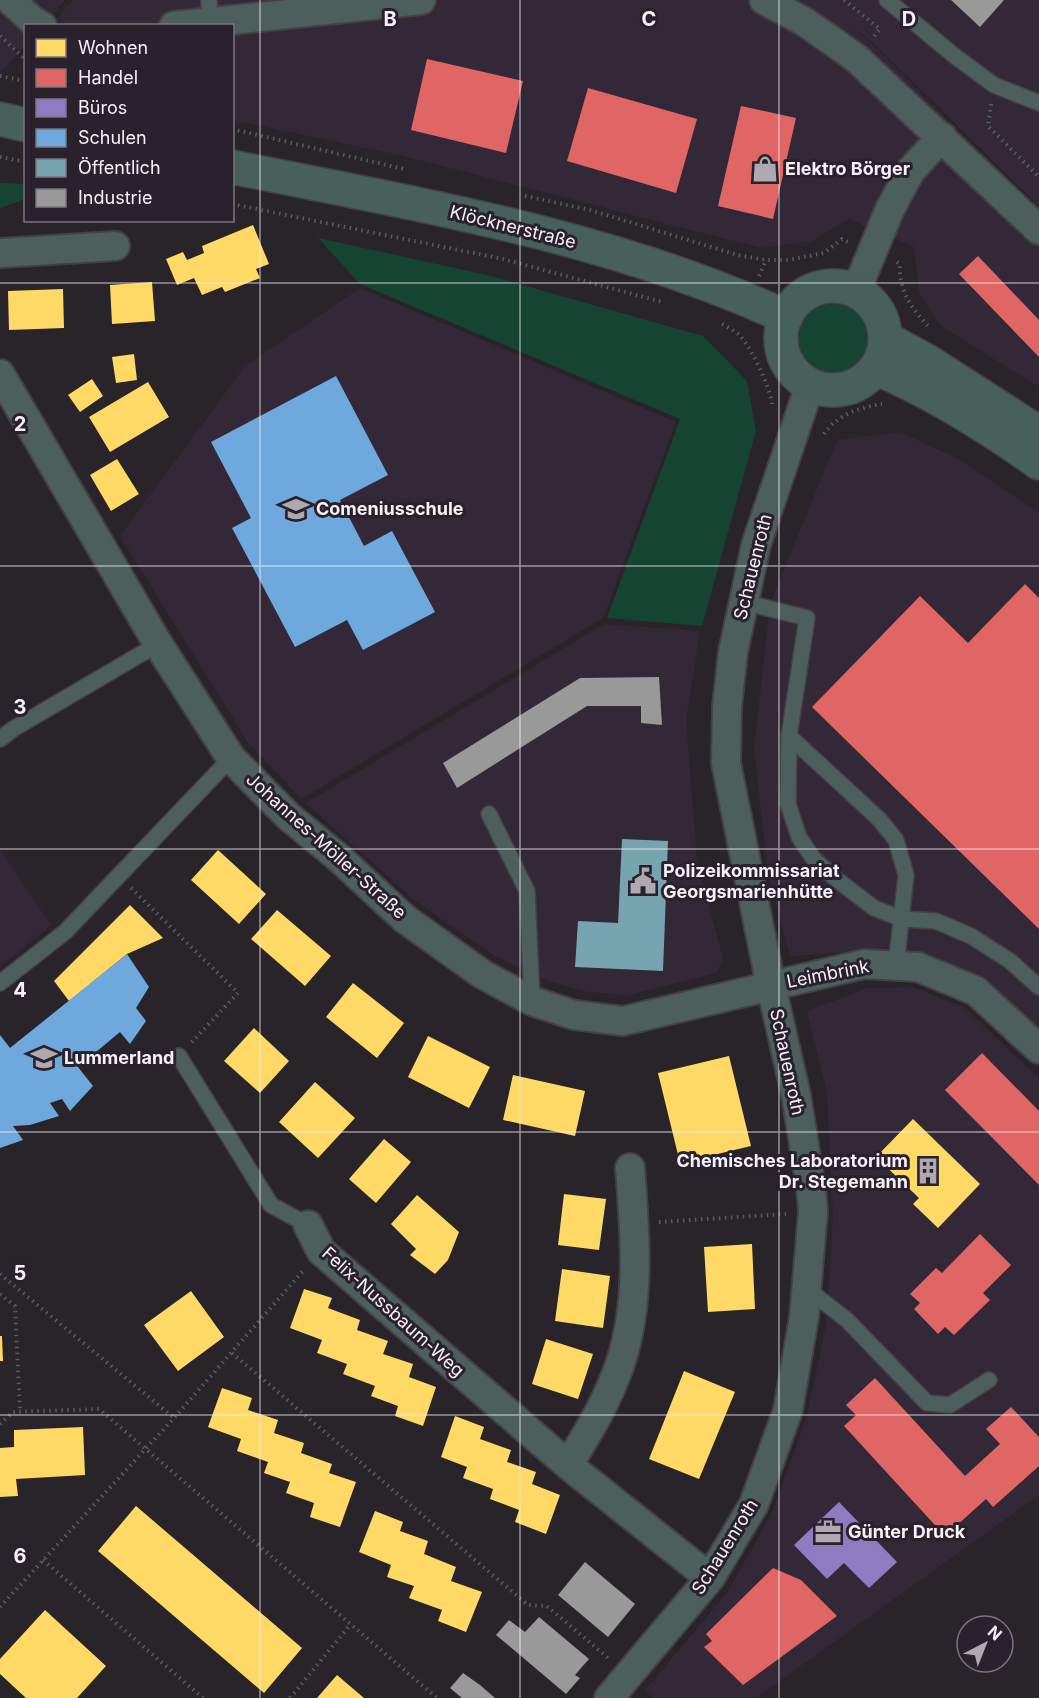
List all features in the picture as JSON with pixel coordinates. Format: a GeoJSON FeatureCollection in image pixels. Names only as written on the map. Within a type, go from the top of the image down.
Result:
{"type":"FeatureCollection","features":[{"type":"Feature","properties":{"kind":"main road"},"geometry":{"type":"LineString","coordinates":[[0,119],[24,125]]}},
{"type":"Feature","properties":{"kind":"main road","name":"Klöcknerstraße"},"geometry":{"type":"LineString","coordinates":[[234,167],[482,218],[621,254],[748,300],[786,317]]}},
{"type":"Feature","properties":{"kind":"main road"},"geometry":{"type":"LineString","coordinates":[[840,286],[856,291],[879,313],[885,329],[880,353],[871,374],[858,384],[842,389],[826,389],[810,384],[797,375],[788,363],[782,348],[782,333],[786,317],[807,293],[823,287],[840,286]]}},
{"type":"Feature","properties":{"kind":"main road"},"geometry":{"type":"LineString","coordinates":[[880,353],[927,361],[1039,433]]}},
{"type":"Feature","properties":{"kind":"main road"},"geometry":{"type":"LineString","coordinates":[[880,353],[914,384],[952,405],[1039,463]]}},
{"type":"Feature","properties":{"kind":"street"},"geometry":{"type":"LineString","coordinates":[[10,0],[38,24]]}},
{"type":"Feature","properties":{"kind":"street"},"geometry":{"type":"LineString","coordinates":[[179,24],[209,11],[421,0]]}},
{"type":"Feature","properties":{"kind":"street"},"geometry":{"type":"LineString","coordinates":[[764,0],[806,22],[856,58],[1039,230]]}},
{"type":"Feature","properties":{"kind":"street"},"geometry":{"type":"LineString","coordinates":[[856,291],[890,209],[911,170],[942,137]]}},
{"type":"Feature","properties":{"kind":"street"},"geometry":{"type":"LineString","coordinates":[[0,253],[115,246]]}},
{"type":"Feature","properties":{"kind":"street","name":"Johannes-Möller-Straße"},"geometry":{"type":"LineString","coordinates":[[0,374],[158,644],[231,758],[288,816],[339,858],[405,919],[482,974],[532,1001],[574,1015],[623,1021],[771,986]]}},
{"type":"Feature","properties":{"kind":"street","name":"Schauenroth"},"geometry":{"type":"LineString","coordinates":[[609,1698],[710,1578],[754,1504],[788,1410],[804,1317],[813,1212],[811,1188],[796,1095],[771,986],[726,763],[727,707],[733,652],[743,602],[756,544],[810,384]]}},
{"type":"Feature","properties":{"kind":"street","name":"Leimbrink"},"geometry":{"type":"LineString","coordinates":[[771,986],[864,964],[918,967],[976,991],[1039,1049]]}},
{"type":"Feature","properties":{"kind":"street"},"geometry":{"type":"LineString","coordinates":[[568,1465],[593,1426],[621,1364],[633,1305],[634,1224],[630,1168]]}},
{"type":"Feature","properties":{"kind":"street","name":"Felix-Nussbaum-Weg"},"geometry":{"type":"LineString","coordinates":[[308,1225],[321,1251],[568,1465],[710,1578]]}},
{"type":"Feature","properties":{"kind":"lane"},"geometry":{"type":"LineString","coordinates":[[887,0],[994,86],[1039,104]]}},
{"type":"Feature","properties":{"kind":"lane"},"geometry":{"type":"LineString","coordinates":[[743,602],[807,618],[789,736],[788,804],[799,837],[813,858],[874,908],[902,920],[936,921],[971,936],[1010,961],[1039,987]]}},
{"type":"Feature","properties":{"kind":"lane"},"geometry":{"type":"LineString","coordinates":[[0,740],[14,729],[158,644]]}},
{"type":"Feature","properties":{"kind":"lane"},"geometry":{"type":"LineString","coordinates":[[789,736],[879,819],[896,840],[906,875],[896,966]]}},
{"type":"Feature","properties":{"kind":"lane"},"geometry":{"type":"LineString","coordinates":[[0,983],[65,932],[231,758]]}},
{"type":"Feature","properties":{"kind":"lane"},"geometry":{"type":"LineString","coordinates":[[489,814],[527,891],[532,1001]]}},
{"type":"Feature","properties":{"kind":"lane","name":"Felix-Nussbaum-Weg"},"geometry":{"type":"LineString","coordinates":[[179,1056],[271,1205],[308,1225]]}},
{"type":"Feature","properties":{"kind":"lane"},"geometry":{"type":"LineString","coordinates":[[807,1289],[847,1320],[927,1403],[950,1405],[988,1380]]}},
{"type":"Feature","properties":{"kind":"path"},"geometry":{"type":"LineString","coordinates":[[0,36],[24,58]]}},
{"type":"Feature","properties":{"kind":"path"},"geometry":{"type":"LineString","coordinates":[[0,76],[24,81]]}},
{"type":"Feature","properties":{"kind":"path"},"geometry":{"type":"LineString","coordinates":[[994,86],[988,126],[1039,177]]}},
{"type":"Feature","properties":{"kind":"path"},"geometry":{"type":"LineString","coordinates":[[0,157],[24,162]]}},
{"type":"Feature","properties":{"kind":"path"},"geometry":{"type":"LineString","coordinates":[[234,204],[503,259],[663,302]]}},
{"type":"Feature","properties":{"kind":"path"},"geometry":{"type":"LineString","coordinates":[[900,264],[899,276],[905,297],[934,332]]}},
{"type":"Feature","properties":{"kind":"path"},"geometry":{"type":"LineString","coordinates":[[716,321],[735,331],[743,339],[769,389],[773,404]]}},
{"type":"Feature","properties":{"kind":"path"},"geometry":{"type":"LineString","coordinates":[[829,426],[847,414],[867,406],[888,404]]}},
{"type":"Feature","properties":{"kind":"path"},"geometry":{"type":"LineString","coordinates":[[118,876],[238,993],[179,1056]]}},
{"type":"Feature","properties":{"kind":"path"},"geometry":{"type":"LineString","coordinates":[[634,1224],[813,1212]]}},
{"type":"Feature","properties":{"kind":"path"},"geometry":{"type":"LineString","coordinates":[[0,1607],[174,1418],[321,1251]]}},
{"type":"Feature","properties":{"kind":"path"},"geometry":{"type":"LineString","coordinates":[[0,1274],[174,1418]]}},
{"type":"Feature","properties":{"kind":"path"},"geometry":{"type":"LineString","coordinates":[[0,1294],[15,1306],[20,1411]]}},
{"type":"Feature","properties":{"kind":"path"},"geometry":{"type":"LineString","coordinates":[[232,1353],[528,1605],[547,1606],[629,1676]]}},
{"type":"Feature","properties":{"kind":"path"},"geometry":{"type":"LineString","coordinates":[[0,1424],[13,1412],[99,1409],[437,1698]]}},
{"type":"Feature","properties":{"kind":"path"},"geometry":{"type":"LineString","coordinates":[[43,1560],[203,1698]]}},
{"type":"Feature","properties":{"kind":"path"},"geometry":{"type":"LineString","coordinates":[[290,1698],[351,1624]]}},
{"type":"Feature","properties":{"kind":"shaded area"},"geometry":{"type":"Polygon","coordinates":[[[0,0],[65,0],[44,24],[24,24],[24,46],[0,74],[0,0]]]}},
{"type":"Feature","properties":{"kind":"shaded area"},"geometry":{"type":"Polygon","coordinates":[[[73,0],[1039,0],[1039,206],[871,41],[849,25],[870,42],[1039,210],[1039,387],[941,326],[919,292],[914,247],[849,219],[812,241],[761,248],[399,155],[234,120],[234,24],[52,24],[73,0]]]}},
{"type":"Feature","properties":{"kind":"shaded area"},"geometry":{"type":"Polygon","coordinates":[[[360,288],[676,422],[603,618],[301,799],[247,741],[120,536],[245,366],[360,288]]]}},
{"type":"Feature","properties":{"kind":"shaded area"},"geometry":{"type":"Polygon","coordinates":[[[900,432],[960,460],[1039,513],[1039,1030],[978,975],[921,953],[866,951],[790,956],[768,872],[754,750],[770,604],[837,440],[900,432]]]}},
{"type":"Feature","properties":{"kind":"shaded area"},"geometry":{"type":"Polygon","coordinates":[[[604,624],[700,631],[686,720],[697,860],[723,959],[716,973],[629,995],[588,992],[548,981],[493,955],[414,900],[306,803],[604,624]]]}},
{"type":"Feature","properties":{"kind":"shaded area"},"geometry":{"type":"Polygon","coordinates":[[[0,849],[51,925],[0,967],[0,849]]]}},
{"type":"Feature","properties":{"kind":"shaded area"},"geometry":{"type":"Polygon","coordinates":[[[913,987],[965,1008],[1039,1079],[1039,1495],[756,1698],[652,1698],[645,1690],[727,1593],[772,1513],[807,1416],[827,1320],[833,1213],[827,1093],[807,1011],[868,988],[913,987]]]}},
{"type":"Feature","properties":{"kind":"green space"},"geometry":{"type":"Polygon","coordinates":[[[0,183],[24,184],[24,199],[0,208],[0,183]]]}},
{"type":"Feature","properties":{"kind":"green space"},"geometry":{"type":"Polygon","coordinates":[[[318,238],[487,275],[703,336],[747,381],[756,431],[702,626],[607,618],[680,419],[360,284],[318,238]]]}},
{"type":"Feature","properties":{"kind":"green space"},"geometry":{"type":"Polygon","coordinates":[[[840,304],[852,310],[861,319],[867,331],[865,351],[857,362],[840,372],[826,372],[809,362],[801,351],[799,331],[809,314],[820,306],[840,304]]]}},
{"type":"Feature","properties":{"kind":"building: Wohnen"},"geometry":{"type":"Polygon","coordinates":[[[253,225],[269,264],[256,269],[260,278],[225,292],[222,287],[202,295],[194,278],[177,285],[166,259],[183,252],[187,260],[204,253],[202,246],[253,225]]]}},
{"type":"Feature","properties":{"kind":"building: Wohnen"},"geometry":{"type":"Polygon","coordinates":[[[152,282],[155,321],[112,324],[110,285],[152,282]]]}},
{"type":"Feature","properties":{"kind":"building: Wohnen"},"geometry":{"type":"Polygon","coordinates":[[[63,289],[64,328],[9,330],[8,291],[63,289]]]}},
{"type":"Feature","properties":{"kind":"building: Wohnen"},"geometry":{"type":"Polygon","coordinates":[[[134,354],[137,380],[116,383],[112,357],[134,354]]]}},
{"type":"Feature","properties":{"kind":"building: Wohnen"},"geometry":{"type":"Polygon","coordinates":[[[92,379],[103,396],[80,412],[68,395],[92,379]]]}},
{"type":"Feature","properties":{"kind":"building: Wohnen"},"geometry":{"type":"Polygon","coordinates":[[[148,382],[169,417],[110,452],[89,417],[148,382]]]}},
{"type":"Feature","properties":{"kind":"building: Wohnen"},"geometry":{"type":"Polygon","coordinates":[[[117,459],[139,494],[111,511],[90,475],[117,459]]]}},
{"type":"Feature","properties":{"kind":"building: Wohnen"},"geometry":{"type":"Polygon","coordinates":[[[218,850],[266,894],[239,924],[191,880],[218,850]]]}},
{"type":"Feature","properties":{"kind":"building: Wohnen"},"geometry":{"type":"Polygon","coordinates":[[[130,905],[163,938],[127,954],[69,1001],[54,981],[130,905]]]}},
{"type":"Feature","properties":{"kind":"building: Wohnen"},"geometry":{"type":"Polygon","coordinates":[[[277,910],[331,956],[305,986],[251,939],[277,910]]]}},
{"type":"Feature","properties":{"kind":"building: Wohnen"},"geometry":{"type":"Polygon","coordinates":[[[353,983],[404,1023],[377,1058],[326,1017],[353,983]]]}},
{"type":"Feature","properties":{"kind":"building: Wohnen"},"geometry":{"type":"Polygon","coordinates":[[[254,1028],[289,1061],[260,1093],[224,1061],[254,1028]]]}},
{"type":"Feature","properties":{"kind":"building: Wohnen"},"geometry":{"type":"Polygon","coordinates":[[[428,1036],[490,1067],[469,1108],[408,1077],[428,1036]]]}},
{"type":"Feature","properties":{"kind":"building: Wohnen"},"geometry":{"type":"Polygon","coordinates":[[[729,1056],[751,1146],[680,1163],[658,1073],[729,1056]]]}},
{"type":"Feature","properties":{"kind":"building: Wohnen"},"geometry":{"type":"Polygon","coordinates":[[[513,1075],[585,1091],[575,1136],[503,1120],[513,1075]]]}},
{"type":"Feature","properties":{"kind":"building: Wohnen"},"geometry":{"type":"Polygon","coordinates":[[[315,1082],[355,1118],[318,1158],[279,1122],[315,1082]]]}},
{"type":"Feature","properties":{"kind":"building: Wohnen","name":"Chemisches Laboratorium Dr. Stegemann"},"geometry":{"type":"Polygon","coordinates":[[[913,1119],[980,1184],[938,1228],[913,1204],[919,1198],[876,1157],[913,1119]]]}},
{"type":"Feature","properties":{"kind":"building: Wohnen"},"geometry":{"type":"Polygon","coordinates":[[[384,1139],[411,1162],[376,1203],[349,1179],[384,1139]]]}},
{"type":"Feature","properties":{"kind":"building: Wohnen"},"geometry":{"type":"Polygon","coordinates":[[[564,1194],[606,1199],[599,1250],[558,1245],[564,1194]]]}},
{"type":"Feature","properties":{"kind":"building: Wohnen"},"geometry":{"type":"Polygon","coordinates":[[[417,1195],[459,1232],[448,1260],[435,1274],[410,1255],[416,1249],[391,1224],[417,1195]]]}},
{"type":"Feature","properties":{"kind":"building: Wohnen"},"geometry":{"type":"Polygon","coordinates":[[[752,1244],[755,1309],[708,1312],[704,1247],[752,1244]]]}},
{"type":"Feature","properties":{"kind":"building: Wohnen"},"geometry":{"type":"Polygon","coordinates":[[[562,1269],[610,1276],[603,1328],[555,1321],[562,1269]]]}},
{"type":"Feature","properties":{"kind":"building: Wohnen"},"geometry":{"type":"Polygon","coordinates":[[[304,1289],[332,1298],[328,1308],[360,1320],[357,1330],[388,1341],[383,1354],[413,1364],[409,1377],[436,1387],[423,1426],[395,1416],[398,1406],[371,1396],[375,1386],[343,1374],[347,1364],[317,1353],[322,1340],[290,1328],[304,1289]]]}},
{"type":"Feature","properties":{"kind":"building: Wohnen"},"geometry":{"type":"Polygon","coordinates":[[[191,1291],[224,1337],[178,1371],[144,1325],[191,1291]]]}},
{"type":"Feature","properties":{"kind":"building: Wohnen"},"geometry":{"type":"Polygon","coordinates":[[[0,1336],[2,1336],[3,1361],[0,1361],[0,1336]]]}},
{"type":"Feature","properties":{"kind":"building: Wohnen"},"geometry":{"type":"Polygon","coordinates":[[[546,1339],[593,1354],[578,1399],[532,1384],[546,1339]]]}},
{"type":"Feature","properties":{"kind":"building: Wohnen"},"geometry":{"type":"Polygon","coordinates":[[[684,1371],[735,1392],[699,1479],[649,1459],[684,1371]]]}},
{"type":"Feature","properties":{"kind":"building: Wohnen"},"geometry":{"type":"Polygon","coordinates":[[[222,1388],[252,1398],[248,1410],[278,1420],[274,1433],[304,1443],[301,1453],[332,1464],[329,1473],[356,1482],[340,1527],[310,1517],[314,1503],[286,1493],[290,1482],[264,1473],[268,1462],[237,1451],[241,1439],[208,1427],[222,1388]]]}},
{"type":"Feature","properties":{"kind":"building: Wohnen"},"geometry":{"type":"Polygon","coordinates":[[[455,1416],[484,1427],[480,1439],[511,1450],[507,1462],[536,1472],[532,1484],[560,1495],[546,1534],[515,1522],[519,1510],[490,1499],[493,1489],[463,1478],[467,1467],[441,1457],[455,1416]]]}},
{"type":"Feature","properties":{"kind":"building: Wohnen"},"geometry":{"type":"Polygon","coordinates":[[[83,1427],[85,1475],[16,1479],[18,1496],[0,1497],[0,1448],[14,1447],[14,1430],[83,1427]]]}},
{"type":"Feature","properties":{"kind":"building: Wohnen"},"geometry":{"type":"Polygon","coordinates":[[[136,1506],[302,1648],[264,1693],[98,1551],[136,1506]]]}},
{"type":"Feature","properties":{"kind":"building: Wohnen"},"geometry":{"type":"Polygon","coordinates":[[[375,1511],[403,1522],[400,1531],[428,1541],[424,1554],[456,1567],[451,1581],[482,1592],[466,1632],[438,1621],[442,1610],[409,1598],[414,1586],[387,1577],[391,1565],[359,1552],[375,1511]]]}},
{"type":"Feature","properties":{"kind":"building: Wohnen"},"geometry":{"type":"Polygon","coordinates":[[[45,1610],[106,1666],[77,1698],[26,1698],[0,1674],[0,1659],[45,1610]]]}},
{"type":"Feature","properties":{"kind":"building: Wohnen"},"geometry":{"type":"Polygon","coordinates":[[[337,1675],[364,1698],[317,1698],[337,1675]]]}},
{"type":"Feature","properties":{"kind":"building: Handel"},"geometry":{"type":"Polygon","coordinates":[[[427,59],[523,81],[506,153],[411,130],[427,59]]]}},
{"type":"Feature","properties":{"kind":"building: Handel"},"geometry":{"type":"Polygon","coordinates":[[[588,88],[697,119],[676,193],[567,161],[588,88]]]}},
{"type":"Feature","properties":{"kind":"building: Handel"},"geometry":{"type":"Polygon","coordinates":[[[741,106],[796,118],[773,219],[718,206],[741,106]]]}},
{"type":"Feature","properties":{"kind":"building: Handel"},"geometry":{"type":"Polygon","coordinates":[[[978,256],[1039,320],[1039,357],[959,274],[978,256]]]}},
{"type":"Feature","properties":{"kind":"building: Handel"},"geometry":{"type":"Polygon","coordinates":[[[1025,584],[1039,598],[1039,929],[812,707],[920,596],[968,643],[1025,584]]]}},
{"type":"Feature","properties":{"kind":"building: Handel"},"geometry":{"type":"Polygon","coordinates":[[[982,1053],[1039,1111],[1039,1185],[945,1090],[982,1053]]]}},
{"type":"Feature","properties":{"kind":"building: Handel"},"geometry":{"type":"Polygon","coordinates":[[[980,1234],[1011,1265],[983,1293],[990,1300],[954,1335],[945,1327],[938,1334],[914,1309],[920,1303],[910,1294],[936,1268],[942,1273],[980,1234]]]}},
{"type":"Feature","properties":{"kind":"building: Handel"},"geometry":{"type":"Polygon","coordinates":[[[875,1378],[965,1476],[1000,1444],[986,1429],[1011,1407],[1039,1437],[1039,1466],[993,1507],[986,1499],[945,1536],[844,1426],[856,1415],[846,1405],[875,1378]]]}},
{"type":"Feature","properties":{"kind":"building: Handel"},"geometry":{"type":"Polygon","coordinates":[[[773,1568],[801,1580],[837,1616],[743,1685],[704,1647],[712,1641],[706,1634],[773,1568]]]}},
{"type":"Feature","properties":{"kind":"building: Büros"},"geometry":{"type":"Polygon","coordinates":[[[839,1502],[897,1562],[869,1588],[844,1563],[827,1579],[794,1545],[839,1502]]]}},
{"type":"Feature","properties":{"kind":"building: Schulen","name":"Comeniusschule"},"geometry":{"type":"Polygon","coordinates":[[[336,376],[388,475],[340,500],[364,546],[392,531],[435,612],[363,650],[347,620],[295,647],[232,528],[251,518],[211,442],[336,376]]]}},
{"type":"Feature","properties":{"kind":"building: Schulen","name":"Lummerland"},"geometry":{"type":"Polygon","coordinates":[[[127,954],[149,987],[136,1008],[146,1021],[130,1044],[120,1032],[78,1067],[93,1086],[70,1111],[62,1099],[50,1103],[59,1116],[30,1125],[13,1126],[23,1140],[0,1148],[0,1035],[10,1048],[127,954]]]}},
{"type":"Feature","properties":{"kind":"building: Öffentlich","name":"Polizeikommissariat Georgsmarienhütte"},"geometry":{"type":"Polygon","coordinates":[[[622,839],[668,841],[663,971],[575,967],[578,921],[618,923],[622,839]]]}},
{"type":"Feature","properties":{"kind":"building: Industrie"},"geometry":{"type":"Polygon","coordinates":[[[951,0],[1004,0],[980,27],[951,0]]]}},
{"type":"Feature","properties":{"kind":"building: Industrie"},"geometry":{"type":"Polygon","coordinates":[[[659,677],[662,725],[641,723],[641,706],[587,706],[457,788],[443,763],[580,678],[659,677]]]}},
{"type":"Feature","properties":{"kind":"building: Industrie"},"geometry":{"type":"Polygon","coordinates":[[[585,1562],[635,1604],[608,1637],[558,1595],[585,1562]]]}},
{"type":"Feature","properties":{"kind":"building: Industrie"},"geometry":{"type":"Polygon","coordinates":[[[539,1617],[589,1659],[575,1675],[580,1678],[566,1694],[496,1635],[509,1620],[525,1632],[539,1617]]]}},
{"type":"Feature","properties":{"kind":"building: Industrie"},"geometry":{"type":"Polygon","coordinates":[[[463,1673],[495,1698],[462,1698],[450,1688],[463,1673]]]}},
{"type":"Feature","properties":{"kind":"place","name":"Elektro Börger"},"geometry":{"type":"Point","coordinates":[765,169]}},
{"type":"Feature","properties":{"kind":"place","name":"Comeniusschule"},"geometry":{"type":"Point","coordinates":[296,509]}},
{"type":"Feature","properties":{"kind":"place","name":"Polizeikommissariat Georgsmarienhütte"},"geometry":{"type":"Point","coordinates":[643,881]}},
{"type":"Feature","properties":{"kind":"place","name":"Lummerland"},"geometry":{"type":"Point","coordinates":[44,1058]}},
{"type":"Feature","properties":{"kind":"place","name":"Chemisches Laboratorium Dr. Stegemann"},"geometry":{"type":"Point","coordinates":[928,1171]}},
{"type":"Feature","properties":{"kind":"place","name":"Günter Druck"},"geometry":{"type":"Point","coordinates":[828,1532]}}]}
